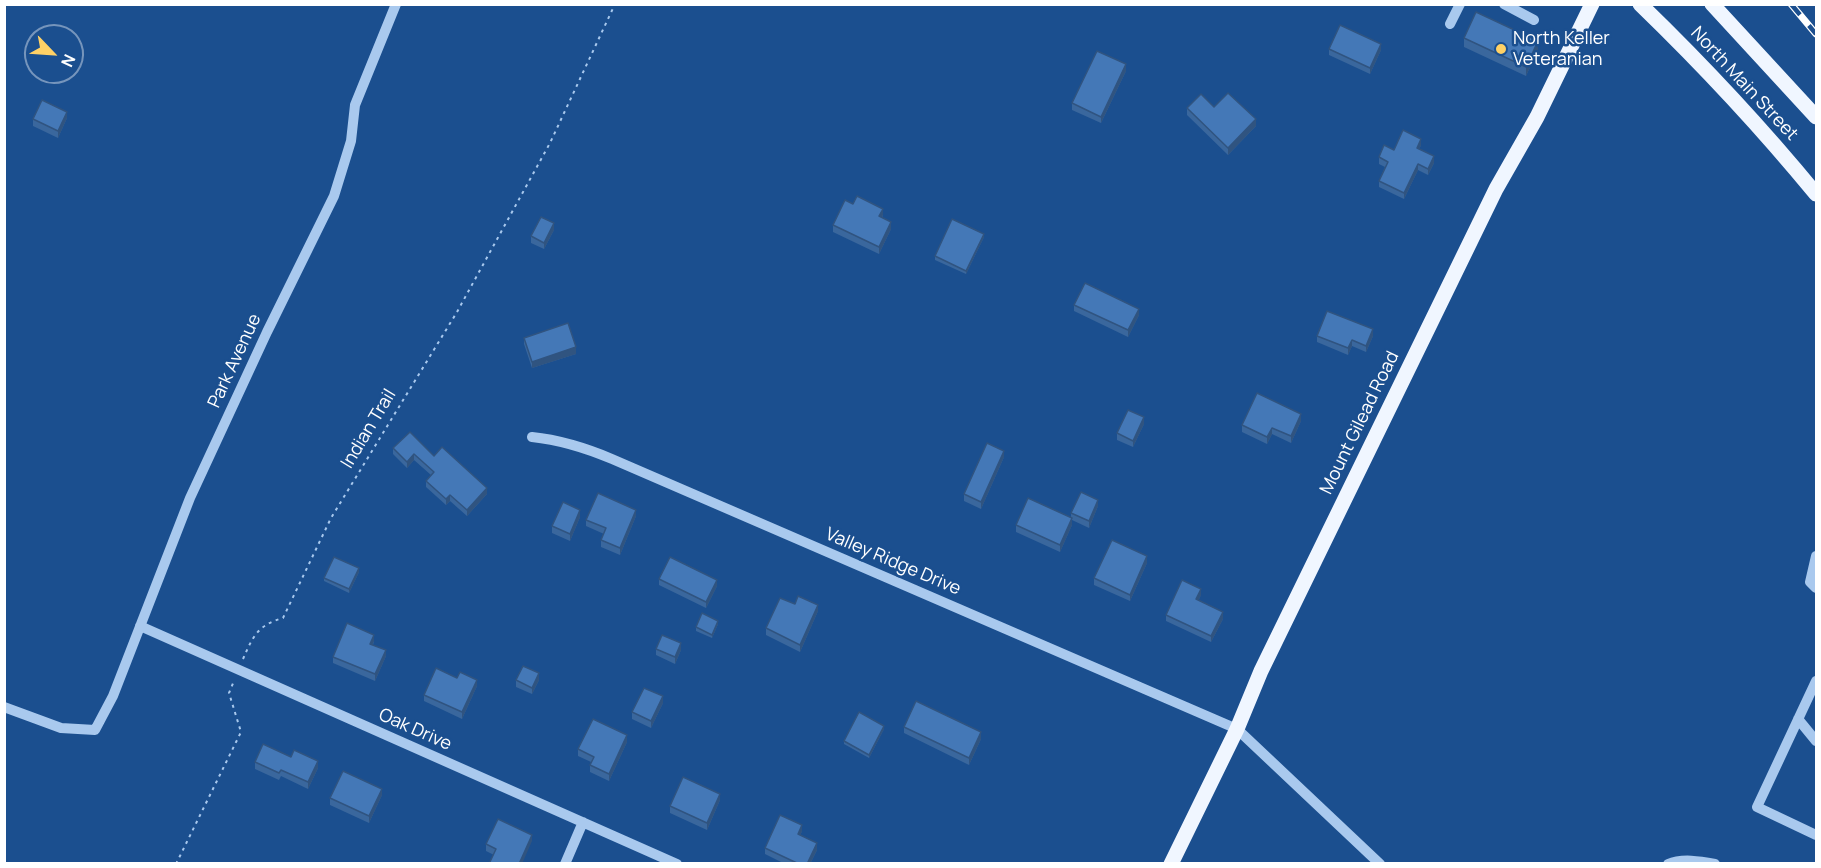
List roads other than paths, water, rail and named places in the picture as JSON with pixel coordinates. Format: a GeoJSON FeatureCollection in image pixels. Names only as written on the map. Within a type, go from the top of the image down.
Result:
{"type":"FeatureCollection","features":[{"type":"Feature","properties":{"kind":"main road","name":"Mount Gilead Road"},"geometry":{"type":"LineString","coordinates":[[1172,864],[1237,729],[1266,661],[1496,189],[1537,117],[1592,4]]}},
{"type":"Feature","properties":{"kind":"main road","name":"North Main Street"},"geometry":{"type":"LineString","coordinates":[[1640,4],[1687,50],[1781,151],[1816,194]]}},
{"type":"Feature","properties":{"kind":"main road","name":"North Main Street"},"geometry":{"type":"LineString","coordinates":[[1712,4],[1816,117]]}},
{"type":"Feature","properties":{"kind":"street","name":"Park Avenue"},"geometry":{"type":"LineString","coordinates":[[4,707],[61,728],[95,730],[113,696],[190,498],[267,332],[334,196],[351,141],[355,105],[396,4]]}},
{"type":"Feature","properties":{"kind":"street"},"geometry":{"type":"LineString","coordinates":[[1450,24],[1460,4]]}},
{"type":"Feature","properties":{"kind":"street"},"geometry":{"type":"LineString","coordinates":[[1504,4],[1534,20]]}},
{"type":"Feature","properties":{"kind":"street","name":"Valley Ridge Drive"},"geometry":{"type":"LineString","coordinates":[[532,437],[580,446],[612,459],[1237,729],[1380,864]]}},
{"type":"Feature","properties":{"kind":"street"},"geometry":{"type":"LineString","coordinates":[[1816,556],[1810,582],[1816,588]]}},
{"type":"Feature","properties":{"kind":"street","name":"Oak Drive"},"geometry":{"type":"LineString","coordinates":[[140,626],[677,864]]}},
{"type":"Feature","properties":{"kind":"street"},"geometry":{"type":"LineString","coordinates":[[1816,681],[1757,807],[1816,836]]}},
{"type":"Feature","properties":{"kind":"street"},"geometry":{"type":"LineString","coordinates":[[1798,719],[1816,741]]}},
{"type":"Feature","properties":{"kind":"street"},"geometry":{"type":"LineString","coordinates":[[565,864],[583,822]]}},
{"type":"Feature","properties":{"kind":"street"},"geometry":{"type":"LineString","coordinates":[[1668,864],[1673,861],[1701,861],[1715,864]]}},
{"type":"Feature","properties":{"kind":"railway"},"geometry":{"type":"LineString","coordinates":[[1791,4],[1816,34]]}},
{"type":"Feature","properties":{"kind":"place","name":"North Keller Veteranian"},"geometry":{"type":"Point","coordinates":[1501,49]}}]}
